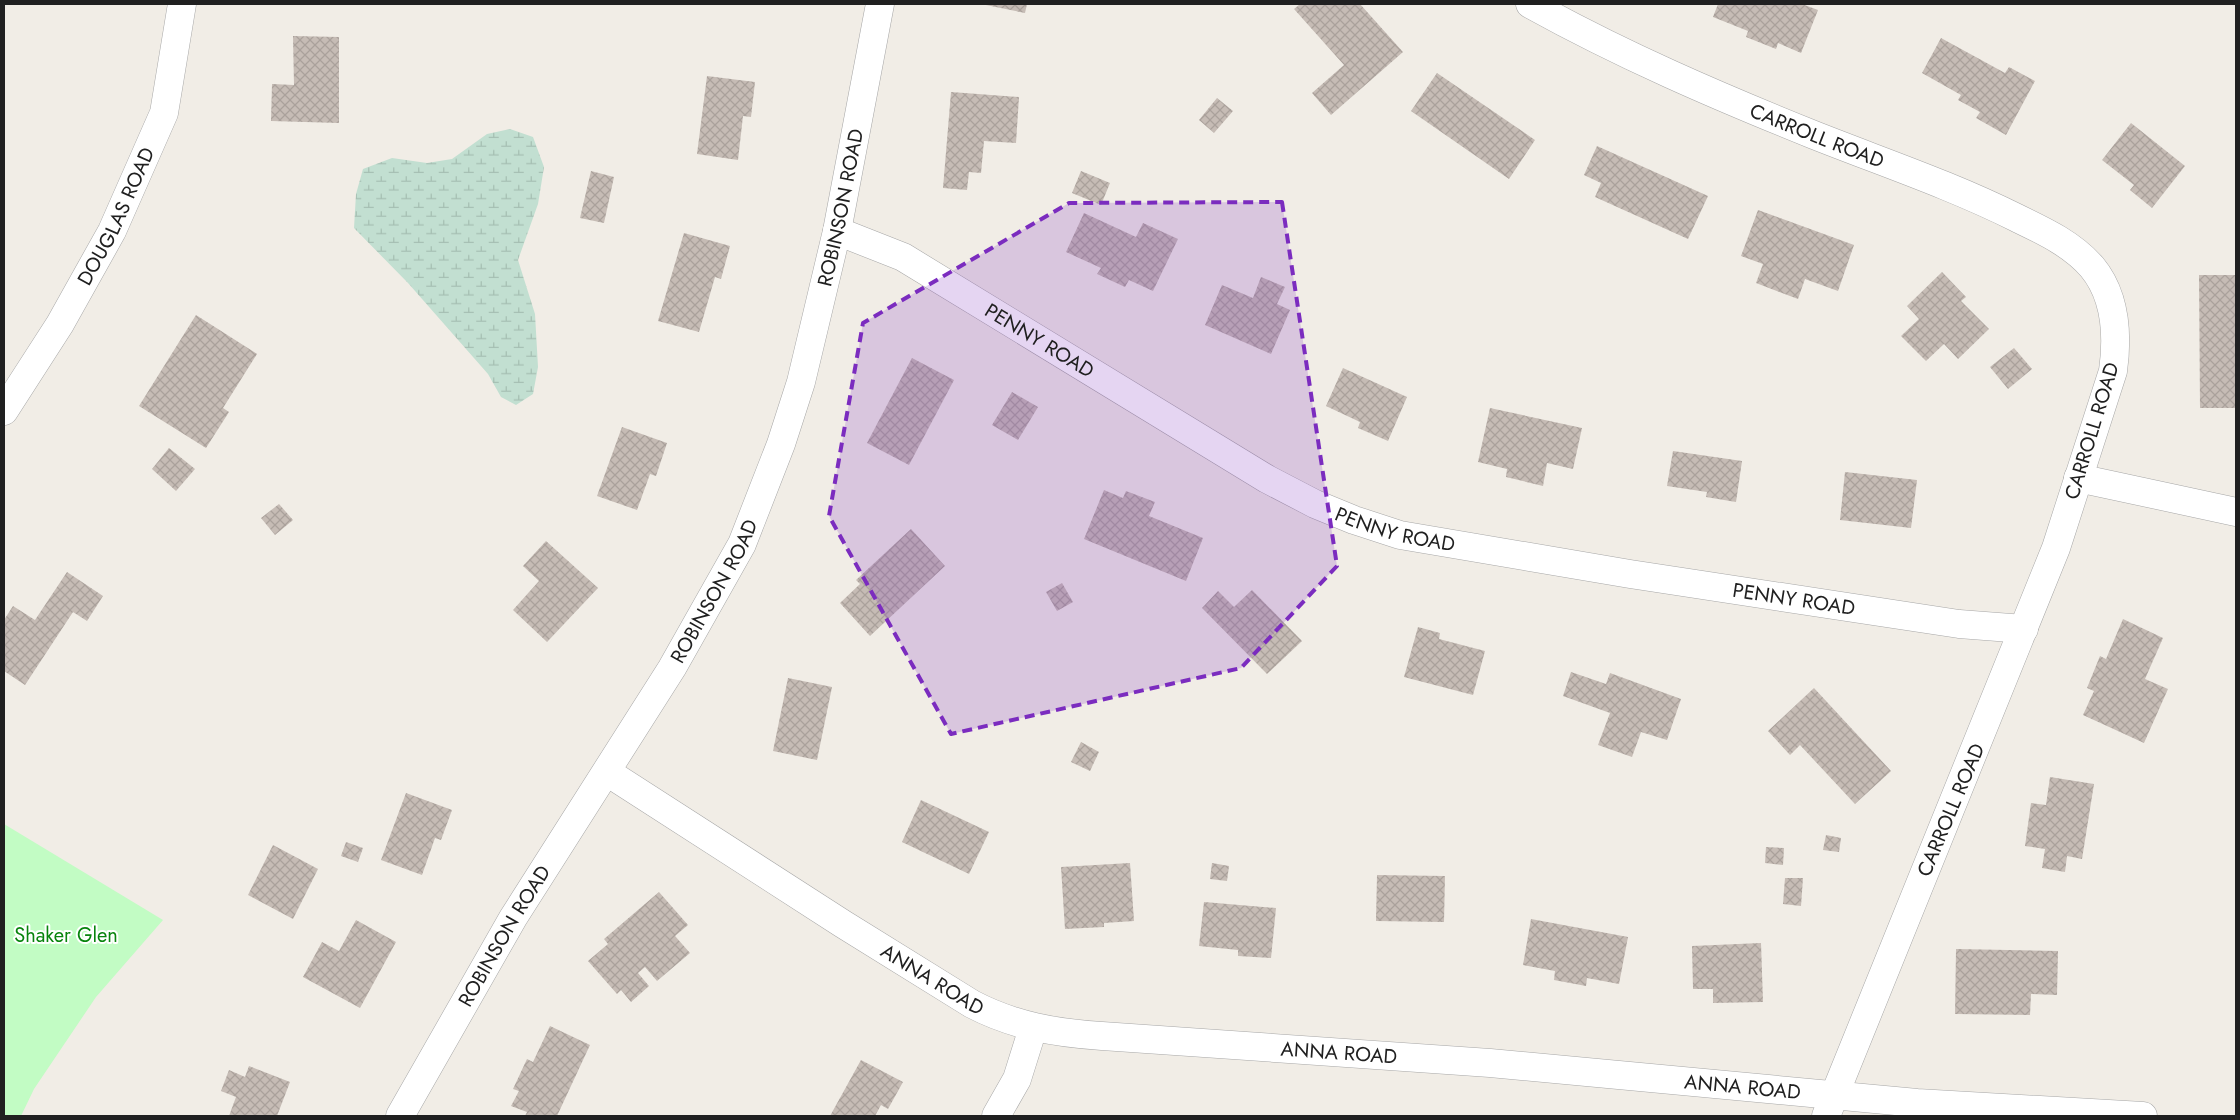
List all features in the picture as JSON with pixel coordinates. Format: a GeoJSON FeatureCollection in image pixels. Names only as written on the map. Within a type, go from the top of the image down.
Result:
{"type":"FeatureCollection","features":[{"type":"Feature","properties":{"kind":"street","name":"DOUGLAS ROAD"},"geometry":{"type":"LineString","coordinates":[[4,411],[60,324],[112,230],[164,114],[182,4]]}},
{"type":"Feature","properties":{"kind":"street","name":"ROBINSON ROAD"},"geometry":{"type":"LineString","coordinates":[[400,1116],[513,918],[672,668],[742,544],[781,444],[801,382],[837,230],[880,4]]}},
{"type":"Feature","properties":{"kind":"street","name":"CARROLL ROAD"},"geometry":{"type":"LineString","coordinates":[[1530,4],[1596,41],[1668,74],[1814,135],[1969,194],[2038,228],[2074,249],[2092,268],[2105,287],[2112,310],[2116,346],[2114,371],[2056,548],[1830,1106]]}},
{"type":"Feature","properties":{"kind":"street","name":"PENNY ROAD"},"geometry":{"type":"LineString","coordinates":[[837,230],[909,261],[1268,479],[1315,504],[1354,520],[1400,535],[1630,574],[1959,624],[2024,629]]}},
{"type":"Feature","properties":{"kind":"street"},"geometry":{"type":"LineString","coordinates":[[2078,478],[2236,512]]}},
{"type":"Feature","properties":{"kind":"street","name":"ANNA ROAD"},"geometry":{"type":"LineString","coordinates":[[607,772],[843,924],[972,1004],[993,1015],[1033,1028],[1102,1036],[1490,1063],[1830,1106],[1917,1103],[2142,1116]]}},
{"type":"Feature","properties":{"kind":"street"},"geometry":{"type":"LineString","coordinates":[[996,1116],[1017,1079],[1033,1028]]}},
{"type":"Feature","properties":{"kind":"highlighted area"},"geometry":{"type":"Polygon","coordinates":[[[1282,202],[1337,566],[1241,668],[951,734],[829,516],[863,323],[1069,203],[1282,202]]]}},
{"type":"Feature","properties":{"kind":"green space"},"geometry":{"type":"Polygon","coordinates":[[[510,129],[533,137],[544,167],[538,204],[518,260],[535,314],[538,367],[533,394],[516,405],[501,397],[488,374],[408,283],[354,228],[356,194],[363,169],[392,158],[427,163],[452,159],[487,134],[510,129]]]}},
{"type":"Feature","properties":{"kind":"green space","name":"Shaker Glen"},"geometry":{"type":"Polygon","coordinates":[[[4,824],[163,920],[96,997],[34,1089],[21,1116],[4,1116],[4,824]]]}},
{"type":"Feature","properties":{"kind":"building"},"geometry":{"type":"Polygon","coordinates":[[[981,4],[1027,4],[1025,13],[981,4]]]}},
{"type":"Feature","properties":{"kind":"building"},"geometry":{"type":"Polygon","coordinates":[[[1300,4],[1360,4],[1403,52],[1331,115],[1312,93],[1344,65],[1294,9],[1300,4]]]}},
{"type":"Feature","properties":{"kind":"building"},"geometry":{"type":"Polygon","coordinates":[[[1718,4],[1802,4],[1818,10],[1801,53],[1778,43],[1776,49],[1746,37],[1748,31],[1713,17],[1718,4]]]}},
{"type":"Feature","properties":{"kind":"building"},"geometry":{"type":"Polygon","coordinates":[[[293,36],[339,37],[339,123],[271,121],[272,84],[294,85],[293,36]]]}},
{"type":"Feature","properties":{"kind":"building"},"geometry":{"type":"Polygon","coordinates":[[[1941,38],[2005,73],[2009,67],[2035,81],[2006,135],[1976,118],[1980,112],[1958,100],[1961,95],[1922,73],[1941,38]]]}},
{"type":"Feature","properties":{"kind":"building"},"geometry":{"type":"Polygon","coordinates":[[[1437,73],[1535,140],[1509,179],[1411,111],[1437,73]]]}},
{"type":"Feature","properties":{"kind":"building"},"geometry":{"type":"Polygon","coordinates":[[[707,76],[755,82],[751,117],[743,116],[738,160],[697,154],[707,76]]]}},
{"type":"Feature","properties":{"kind":"building"},"geometry":{"type":"Polygon","coordinates":[[[951,92],[1019,97],[1016,143],[984,141],[981,173],[969,172],[967,190],[943,188],[951,92]]]}},
{"type":"Feature","properties":{"kind":"building"},"geometry":{"type":"Polygon","coordinates":[[[1217,98],[1233,111],[1214,133],[1199,120],[1217,98]]]}},
{"type":"Feature","properties":{"kind":"building"},"geometry":{"type":"Polygon","coordinates":[[[2131,123],[2185,166],[2152,208],[2130,190],[2134,185],[2102,160],[2131,123]]]}},
{"type":"Feature","properties":{"kind":"building"},"geometry":{"type":"Polygon","coordinates":[[[1597,146],[1708,196],[1688,239],[1595,197],[1601,183],[1584,175],[1597,146]]]}},
{"type":"Feature","properties":{"kind":"building"},"geometry":{"type":"Polygon","coordinates":[[[591,171],[614,177],[604,223],[580,218],[591,171]]]}},
{"type":"Feature","properties":{"kind":"building"},"geometry":{"type":"Polygon","coordinates":[[[1081,171],[1110,183],[1101,205],[1072,193],[1081,171]]]}},
{"type":"Feature","properties":{"kind":"building"},"geometry":{"type":"Polygon","coordinates":[[[1758,210],[1854,245],[1838,291],[1805,279],[1798,299],[1756,283],[1763,264],[1741,256],[1758,210]]]}},
{"type":"Feature","properties":{"kind":"building"},"geometry":{"type":"Polygon","coordinates":[[[1084,213],[1136,237],[1143,223],[1178,239],[1153,291],[1129,280],[1125,287],[1097,274],[1101,268],[1066,252],[1084,213]]]}},
{"type":"Feature","properties":{"kind":"building"},"geometry":{"type":"Polygon","coordinates":[[[684,233],[730,246],[721,279],[715,277],[699,332],[658,321],[684,233]]]}},
{"type":"Feature","properties":{"kind":"building"},"geometry":{"type":"Polygon","coordinates":[[[1942,272],[1966,297],[1961,301],[1989,329],[1958,359],[1944,344],[1926,361],[1901,336],[1919,319],[1907,306],[1942,272]]]}},
{"type":"Feature","properties":{"kind":"building"},"geometry":{"type":"Polygon","coordinates":[[[2199,275],[2236,275],[2236,408],[2200,408],[2199,275]]]}},
{"type":"Feature","properties":{"kind":"building"},"geometry":{"type":"Polygon","coordinates":[[[1261,277],[1285,287],[1277,304],[1290,310],[1271,354],[1205,325],[1222,285],[1253,298],[1261,277]]]}},
{"type":"Feature","properties":{"kind":"building"},"geometry":{"type":"Polygon","coordinates":[[[196,315],[257,354],[223,408],[229,412],[206,448],[139,406],[196,315]]]}},
{"type":"Feature","properties":{"kind":"building"},"geometry":{"type":"Polygon","coordinates":[[[2014,348],[2032,369],[2008,389],[1990,367],[2014,348]]]}},
{"type":"Feature","properties":{"kind":"building"},"geometry":{"type":"Polygon","coordinates":[[[912,358],[954,380],[909,465],[867,443],[912,358]]]}},
{"type":"Feature","properties":{"kind":"building"},"geometry":{"type":"Polygon","coordinates":[[[1343,368],[1407,397],[1388,441],[1358,428],[1360,422],[1326,406],[1343,368]]]}},
{"type":"Feature","properties":{"kind":"building"},"geometry":{"type":"Polygon","coordinates":[[[1012,392],[1038,407],[1018,440],[992,425],[1012,392]]]}},
{"type":"Feature","properties":{"kind":"building"},"geometry":{"type":"Polygon","coordinates":[[[1490,408],[1582,428],[1573,469],[1547,463],[1543,486],[1506,477],[1507,469],[1478,462],[1490,408]]]}},
{"type":"Feature","properties":{"kind":"building"},"geometry":{"type":"Polygon","coordinates":[[[622,427],[667,443],[656,476],[650,474],[637,510],[597,496],[622,427]]]}},
{"type":"Feature","properties":{"kind":"building"},"geometry":{"type":"Polygon","coordinates":[[[169,448],[195,469],[176,491],[152,469],[169,448]]]}},
{"type":"Feature","properties":{"kind":"building"},"geometry":{"type":"Polygon","coordinates":[[[1673,451],[1742,461],[1736,502],[1706,497],[1707,492],[1667,486],[1673,451]]]}},
{"type":"Feature","properties":{"kind":"building"},"geometry":{"type":"Polygon","coordinates":[[[1845,472],[1917,480],[1911,528],[1840,520],[1845,472]]]}},
{"type":"Feature","properties":{"kind":"building"},"geometry":{"type":"Polygon","coordinates":[[[1104,490],[1123,498],[1126,491],[1155,502],[1149,516],[1203,538],[1186,581],[1084,539],[1104,490]]]}},
{"type":"Feature","properties":{"kind":"building"},"geometry":{"type":"Polygon","coordinates":[[[279,504],[293,520],[275,535],[261,518],[279,504]]]}},
{"type":"Feature","properties":{"kind":"building"},"geometry":{"type":"Polygon","coordinates":[[[911,529],[945,566],[870,636],[840,603],[860,584],[856,580],[911,529]]]}},
{"type":"Feature","properties":{"kind":"building"},"geometry":{"type":"Polygon","coordinates":[[[546,541],[598,588],[547,642],[513,610],[539,581],[523,566],[546,541]]]}},
{"type":"Feature","properties":{"kind":"building"},"geometry":{"type":"Polygon","coordinates":[[[67,572],[103,596],[87,621],[73,612],[25,685],[4,671],[4,620],[13,606],[35,620],[67,572]]]}},
{"type":"Feature","properties":{"kind":"building"},"geometry":{"type":"Polygon","coordinates":[[[1062,583],[1073,602],[1057,611],[1046,592],[1062,583]]]}},
{"type":"Feature","properties":{"kind":"building"},"geometry":{"type":"Polygon","coordinates":[[[1252,590],[1302,641],[1267,674],[1202,608],[1218,591],[1234,607],[1252,590]]]}},
{"type":"Feature","properties":{"kind":"building"},"geometry":{"type":"Polygon","coordinates":[[[2123,619],[2163,638],[2145,679],[2168,689],[2144,743],[2083,715],[2094,691],[2087,688],[2100,656],[2106,659],[2123,619]]]}},
{"type":"Feature","properties":{"kind":"building"},"geometry":{"type":"Polygon","coordinates":[[[1418,627],[1440,633],[1439,639],[1485,651],[1473,695],[1404,677],[1418,627]]]}},
{"type":"Feature","properties":{"kind":"building"},"geometry":{"type":"Polygon","coordinates":[[[1571,672],[1606,684],[1610,673],[1681,699],[1667,740],[1641,732],[1632,757],[1598,745],[1610,713],[1563,696],[1571,672]]]}},
{"type":"Feature","properties":{"kind":"building"},"geometry":{"type":"Polygon","coordinates":[[[788,678],[832,687],[817,760],[773,751],[788,678]]]}},
{"type":"Feature","properties":{"kind":"building"},"geometry":{"type":"Polygon","coordinates":[[[1814,688],[1891,771],[1855,804],[1800,745],[1790,755],[1768,731],[1814,688]]]}},
{"type":"Feature","properties":{"kind":"building"},"geometry":{"type":"Polygon","coordinates":[[[1081,742],[1099,752],[1090,771],[1071,762],[1081,742]]]}},
{"type":"Feature","properties":{"kind":"building"},"geometry":{"type":"Polygon","coordinates":[[[2050,777],[2094,784],[2082,859],[2067,856],[2065,872],[2042,868],[2045,849],[2025,846],[2031,803],[2046,805],[2050,777]]]}},
{"type":"Feature","properties":{"kind":"building"},"geometry":{"type":"Polygon","coordinates":[[[406,793],[452,810],[441,840],[435,838],[422,875],[381,860],[406,793]]]}},
{"type":"Feature","properties":{"kind":"building"},"geometry":{"type":"Polygon","coordinates":[[[921,800],[989,832],[969,874],[902,842],[921,800]]]}},
{"type":"Feature","properties":{"kind":"building"},"geometry":{"type":"Polygon","coordinates":[[[1826,835],[1841,838],[1839,852],[1823,850],[1826,835]]]}},
{"type":"Feature","properties":{"kind":"building"},"geometry":{"type":"Polygon","coordinates":[[[346,842],[363,848],[358,862],[341,856],[346,842]]]}},
{"type":"Feature","properties":{"kind":"building"},"geometry":{"type":"Polygon","coordinates":[[[273,845],[318,869],[293,919],[248,895],[273,845]]]}},
{"type":"Feature","properties":{"kind":"building"},"geometry":{"type":"Polygon","coordinates":[[[1766,847],[1784,848],[1783,865],[1765,863],[1766,847]]]}},
{"type":"Feature","properties":{"kind":"building"},"geometry":{"type":"Polygon","coordinates":[[[1130,863],[1134,921],[1104,923],[1104,927],[1065,929],[1061,867],[1130,863]]]}},
{"type":"Feature","properties":{"kind":"building"},"geometry":{"type":"Polygon","coordinates":[[[1212,863],[1229,866],[1227,881],[1210,879],[1212,863]]]}},
{"type":"Feature","properties":{"kind":"building"},"geometry":{"type":"Polygon","coordinates":[[[1377,875],[1445,876],[1444,922],[1376,921],[1377,875]]]}},
{"type":"Feature","properties":{"kind":"building"},"geometry":{"type":"Polygon","coordinates":[[[1785,878],[1803,878],[1801,906],[1783,904],[1785,878]]]}},
{"type":"Feature","properties":{"kind":"building"},"geometry":{"type":"Polygon","coordinates":[[[659,892],[688,925],[675,936],[690,953],[657,981],[645,967],[638,973],[649,986],[631,1002],[621,990],[617,994],[588,961],[608,944],[604,939],[659,892]]]}},
{"type":"Feature","properties":{"kind":"building"},"geometry":{"type":"Polygon","coordinates":[[[1204,902],[1276,908],[1271,958],[1238,956],[1238,950],[1199,946],[1204,902]]]}},
{"type":"Feature","properties":{"kind":"building"},"geometry":{"type":"Polygon","coordinates":[[[1531,919],[1628,937],[1619,984],[1587,978],[1586,986],[1554,980],[1555,971],[1523,965],[1531,919]]]}},
{"type":"Feature","properties":{"kind":"building"},"geometry":{"type":"Polygon","coordinates":[[[356,920],[396,942],[360,1008],[303,977],[322,942],[339,951],[356,920]]]}},
{"type":"Feature","properties":{"kind":"building"},"geometry":{"type":"Polygon","coordinates":[[[1761,943],[1763,1002],[1713,1003],[1713,989],[1693,989],[1692,946],[1761,943]]]}},
{"type":"Feature","properties":{"kind":"building"},"geometry":{"type":"Polygon","coordinates":[[[1956,949],[2058,951],[2057,995],[2031,994],[2030,1015],[1955,1014],[1956,949]]]}},
{"type":"Feature","properties":{"kind":"building"},"geometry":{"type":"Polygon","coordinates":[[[550,1026],[590,1045],[557,1116],[525,1116],[527,1112],[511,1106],[519,1091],[513,1089],[527,1059],[533,1062],[550,1026]]]}},
{"type":"Feature","properties":{"kind":"building"},"geometry":{"type":"Polygon","coordinates":[[[861,1060],[903,1082],[888,1109],[881,1105],[875,1116],[830,1116],[861,1060]]]}},
{"type":"Feature","properties":{"kind":"building"},"geometry":{"type":"Polygon","coordinates":[[[249,1066],[290,1082],[277,1116],[229,1116],[236,1097],[221,1091],[229,1070],[245,1077],[249,1066]]]}}]}
